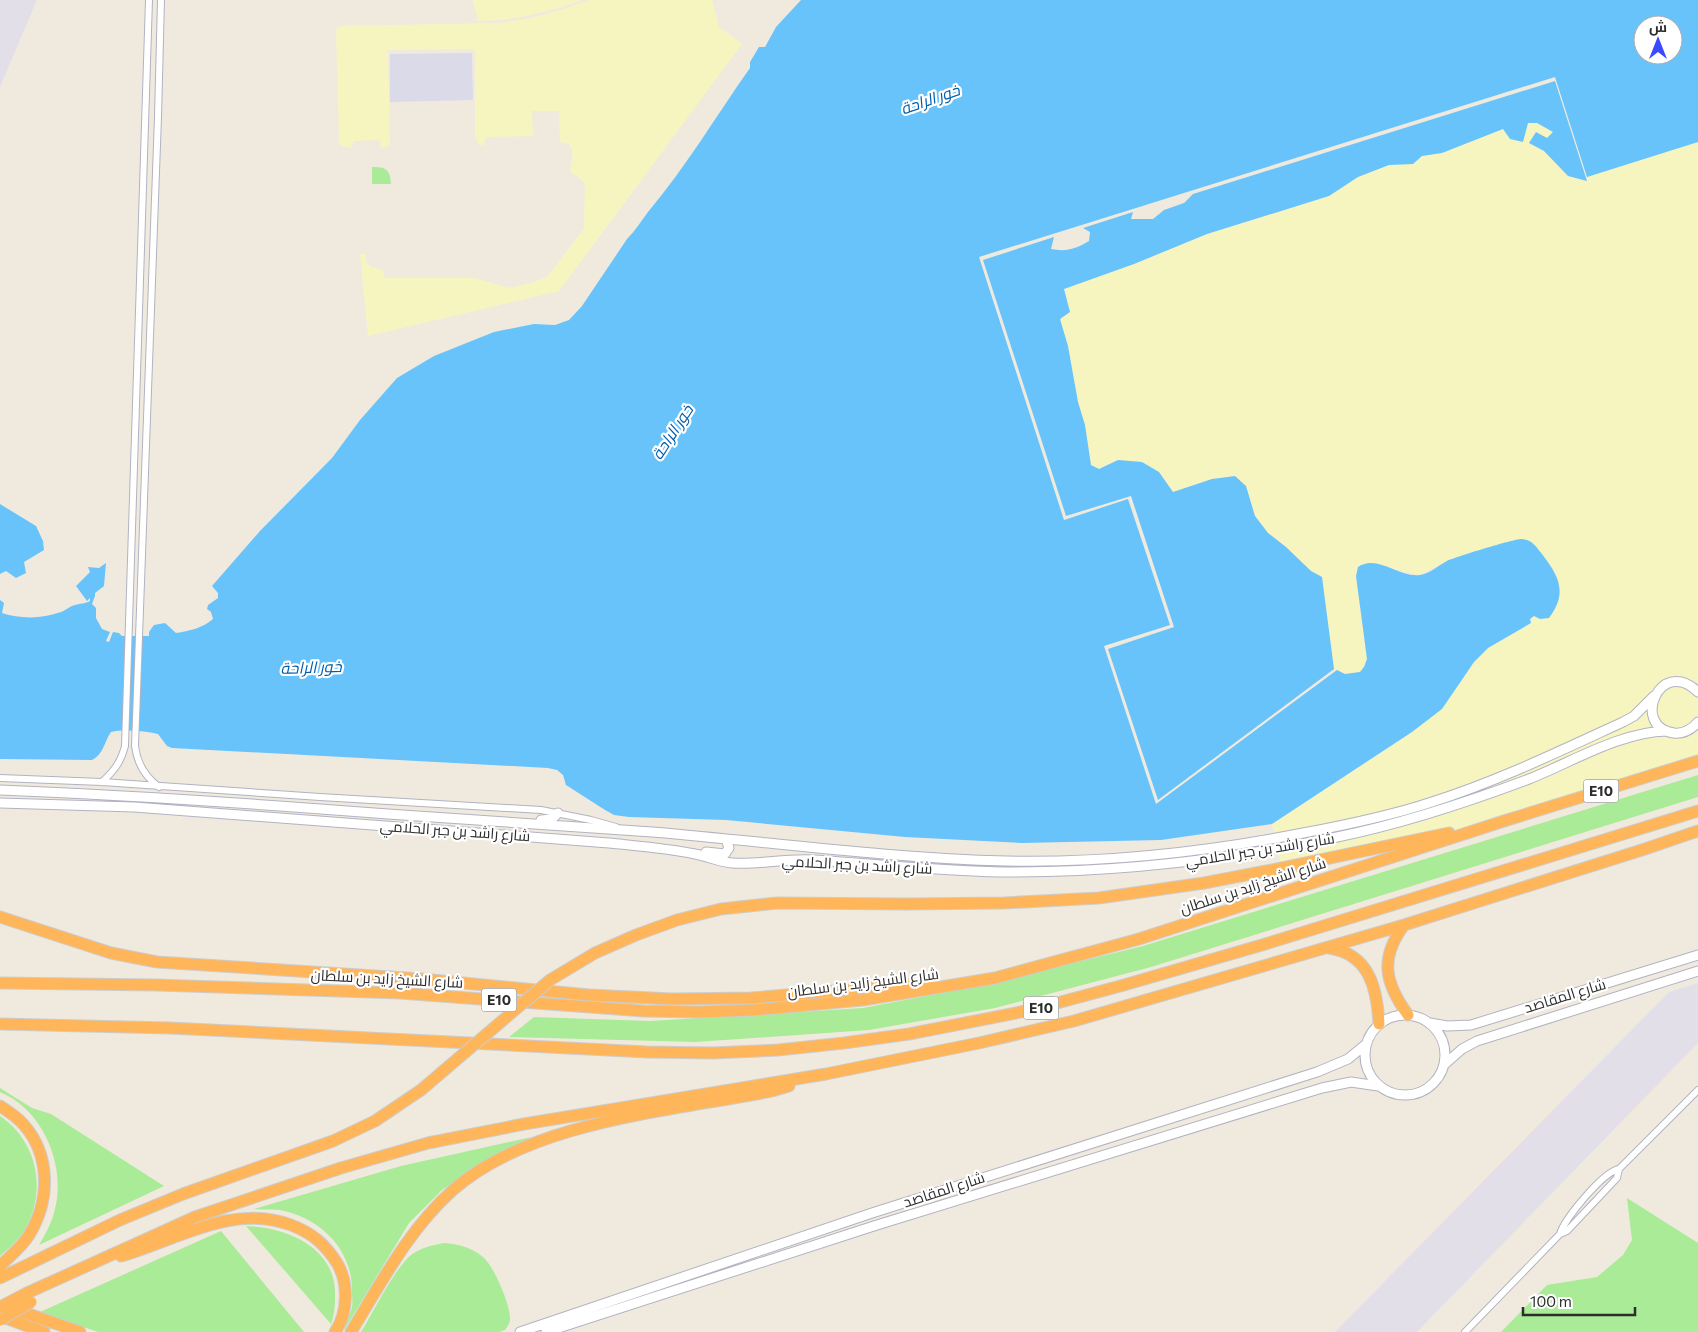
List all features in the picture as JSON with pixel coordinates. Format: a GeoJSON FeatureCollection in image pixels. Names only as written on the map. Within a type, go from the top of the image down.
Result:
{"type":"FeatureCollection","features":[{"type":"Feature","properties":{"kind":"highway","name":"شارع الشيخ زايد بن سلطان"},"geometry":{"type":"LineString","coordinates":[[0,984],[156,985],[400,993],[644,1011],[699,1012],[809,1006],[921,991],[995,978],[1138,938],[1698,761]]}},
{"type":"Feature","properties":{"kind":"highway","name":"E10"},"geometry":{"type":"LineString","coordinates":[[0,1024],[170,1028],[646,1052],[759,1051],[844,1044],[909,1034],[1031,1010],[1124,985],[1262,945],[1698,811]]}},
{"type":"Feature","properties":{"kind":"highway"},"geometry":{"type":"LineString","coordinates":[[0,1278],[120,1220],[183,1194],[333,1141],[375,1121],[420,1090],[550,980],[595,953],[676,920],[721,909],[777,904],[1004,903],[1099,898],[1282,868],[1504,821]]}},
{"type":"Feature","properties":{"kind":"highway"},"geometry":{"type":"LineString","coordinates":[[0,1306],[29,1298],[53,1288],[69,1274],[196,1217],[341,1168],[428,1143],[524,1124],[826,1074],[979,1043],[1074,1021],[1404,925],[1698,831]]}},
{"type":"Feature","properties":{"kind":"highway"},"geometry":{"type":"LineString","coordinates":[[0,918],[111,953],[157,962],[422,979],[607,996],[672,999],[751,998],[995,978]]}},
{"type":"Feature","properties":{"kind":"highway"},"geometry":{"type":"LineString","coordinates":[[1404,925],[1395,938],[1390,952],[1388,973],[1395,997],[1408,1015]]}},
{"type":"Feature","properties":{"kind":"highway"},"geometry":{"type":"LineString","coordinates":[[1327,948],[1343,951],[1362,964],[1376,992],[1379,1024]]}},
{"type":"Feature","properties":{"kind":"highway"},"geometry":{"type":"LineString","coordinates":[[351,1332],[410,1238],[428,1215],[453,1190],[482,1169],[522,1148],[561,1134],[660,1111],[772,1091],[826,1074]]}},
{"type":"Feature","properties":{"kind":"highway"},"geometry":{"type":"LineString","coordinates":[[0,1106],[24,1125],[41,1155],[45,1172],[45,1192],[42,1209],[28,1237],[4,1262]]}},
{"type":"Feature","properties":{"kind":"highway"},"geometry":{"type":"LineString","coordinates":[[101,1259],[136,1252],[202,1227],[237,1218],[259,1217],[284,1222],[320,1240],[341,1269],[345,1288],[345,1310],[337,1330]]}},
{"type":"Feature","properties":{"kind":"highway"},"geometry":{"type":"LineString","coordinates":[[0,1318],[29,1298]]}},
{"type":"Feature","properties":{"kind":"highway"},"geometry":{"type":"LineString","coordinates":[[0,1306],[80,1332]]}},
{"type":"Feature","properties":{"kind":"highway"},"geometry":{"type":"LineString","coordinates":[[0,1318],[44,1332]]}},
{"type":"Feature","properties":{"kind":"main road","name":"شارع راشد بن جبر الحلامي"},"geometry":{"type":"LineString","coordinates":[[0,790],[205,800],[629,831],[910,857],[1012,861],[1100,859],[1262,841],[1383,816],[1463,791],[1546,758],[1634,716],[1666,684],[1684,682],[1696,689]]}},
{"type":"Feature","properties":{"kind":"main road"},"geometry":{"type":"LineString","coordinates":[[1654,696],[1652,712],[1660,726],[1667,731]]}},
{"type":"Feature","properties":{"kind":"main road","name":"شارع راشد بن جبر الحلامي"},"geometry":{"type":"LineString","coordinates":[[0,804],[134,807],[609,843],[679,851],[728,863],[810,859],[911,868],[1012,872],[1101,870],[1174,864],[1330,838],[1387,825],[1503,789],[1642,733],[1667,731],[1681,733],[1689,730],[1698,722]]}},
{"type":"Feature","properties":{"kind":"main road"},"geometry":{"type":"LineString","coordinates":[[511,823],[523,820],[552,819],[558,813]]}},
{"type":"Feature","properties":{"kind":"main road"},"geometry":{"type":"LineString","coordinates":[[679,851],[688,848],[725,854],[729,848],[726,839]]}},
{"type":"Feature","properties":{"kind":"main road","name":"شارع المقاصد"},"geometry":{"type":"LineString","coordinates":[[1430,1023],[1447,1026],[1471,1024],[1698,955]]}},
{"type":"Feature","properties":{"kind":"main road","name":"شارع المقاصد"},"geometry":{"type":"LineString","coordinates":[[1444,1064],[1462,1049],[1477,1041],[1698,971]]}},
{"type":"Feature","properties":{"kind":"main road"},"geometry":{"type":"LineString","coordinates":[[1408,1015],[1418,1017],[1430,1023],[1444,1046],[1444,1064],[1435,1082],[1418,1094],[1407,1096],[1387,1092],[1378,1086],[1364,1063],[1365,1044],[1368,1037],[1379,1024],[1395,1016],[1408,1015]]}},
{"type":"Feature","properties":{"kind":"main road","name":"شارع المقاصد"},"geometry":{"type":"LineString","coordinates":[[520,1332],[872,1213],[1323,1071],[1348,1059],[1365,1044]]}},
{"type":"Feature","properties":{"kind":"main road","name":"شارع المقاصد"},"geometry":{"type":"LineString","coordinates":[[546,1332],[877,1225],[1322,1088],[1351,1082],[1378,1086]]}},
{"type":"Feature","properties":{"kind":"street"},"geometry":{"type":"LineString","coordinates":[[102,782],[122,759],[125,746],[149,0]]}},
{"type":"Feature","properties":{"kind":"street"},"geometry":{"type":"LineString","coordinates":[[159,787],[144,773],[137,760],[135,746],[161,0]]}},
{"type":"Feature","properties":{"kind":"street"},"geometry":{"type":"LineString","coordinates":[[0,778],[102,782],[541,810],[591,820],[629,831]]}},
{"type":"Feature","properties":{"kind":"street"},"geometry":{"type":"LineString","coordinates":[[1560,1234],[1567,1231],[1617,1178],[1620,1169],[1698,1090]]}},
{"type":"Feature","properties":{"kind":"street"},"geometry":{"type":"LineString","coordinates":[[1465,1332],[1560,1234],[1567,1220],[1590,1192],[1612,1171],[1620,1169]]}},
{"type":"Feature","properties":{"kind":"shaded area"},"geometry":{"type":"Polygon","coordinates":[[[0,0],[37,0],[0,87],[0,0]]]}},
{"type":"Feature","properties":{"kind":"shaded area"},"geometry":{"type":"Polygon","coordinates":[[[472,53],[473,100],[390,102],[390,54],[472,53]]]}},
{"type":"Feature","properties":{"kind":"shaded area"},"geometry":{"type":"Polygon","coordinates":[[[1698,983],[1698,1043],[1417,1332],[1335,1332],[1669,992],[1698,983]]]}},
{"type":"Feature","properties":{"kind":"green space"},"geometry":{"type":"Polygon","coordinates":[[[372,167],[387,170],[390,175],[391,184],[372,184],[372,167]]]}},
{"type":"Feature","properties":{"kind":"green space"},"geometry":{"type":"Polygon","coordinates":[[[1698,775],[1698,797],[1151,967],[995,1008],[869,1030],[695,1042],[509,1037],[534,1017],[650,1021],[863,1008],[983,985],[1143,946],[1698,775]]]}},
{"type":"Feature","properties":{"kind":"green space"},"geometry":{"type":"Polygon","coordinates":[[[0,1088],[32,1108],[51,1114],[164,1186],[39,1245],[54,1213],[57,1196],[54,1160],[49,1143],[40,1127],[16,1101],[0,1092],[0,1088]]]}},
{"type":"Feature","properties":{"kind":"green space"},"geometry":{"type":"Polygon","coordinates":[[[0,1116],[24,1140],[31,1154],[37,1186],[35,1203],[30,1219],[20,1237],[0,1256],[0,1116]]]}},
{"type":"Feature","properties":{"kind":"green space"},"geometry":{"type":"Polygon","coordinates":[[[532,1137],[491,1157],[442,1190],[409,1223],[343,1332],[352,1305],[351,1277],[347,1263],[332,1238],[309,1220],[295,1214],[280,1210],[254,1209],[401,1166],[532,1137]]]}},
{"type":"Feature","properties":{"kind":"green space"},"geometry":{"type":"Polygon","coordinates":[[[1627,1198],[1698,1243],[1698,1332],[1501,1332],[1547,1285],[1597,1277],[1623,1255],[1632,1240],[1627,1198]]]}},
{"type":"Feature","properties":{"kind":"green space"},"geometry":{"type":"Polygon","coordinates":[[[246,1226],[277,1230],[292,1236],[306,1243],[327,1263],[333,1277],[335,1293],[331,1324],[246,1226]]]}},
{"type":"Feature","properties":{"kind":"green space"},"geometry":{"type":"Polygon","coordinates":[[[221,1231],[304,1332],[98,1332],[40,1312],[221,1231]]]}},
{"type":"Feature","properties":{"kind":"green space"},"geometry":{"type":"Polygon","coordinates":[[[444,1243],[469,1248],[483,1257],[492,1269],[505,1296],[510,1314],[509,1324],[505,1330],[499,1332],[361,1332],[393,1277],[407,1258],[421,1249],[444,1243]]]}},
{"type":"Feature","properties":{"kind":"sand"},"geometry":{"type":"Polygon","coordinates":[[[473,0],[583,0],[531,15],[478,21],[473,0]]]}},
{"type":"Feature","properties":{"kind":"sand"},"geometry":{"type":"Polygon","coordinates":[[[590,0],[712,0],[719,27],[742,44],[559,291],[368,336],[360,254],[366,254],[366,261],[371,267],[383,270],[384,278],[475,278],[509,288],[532,283],[547,277],[584,229],[585,183],[570,171],[572,151],[569,144],[560,142],[559,111],[532,111],[533,136],[485,137],[484,146],[478,143],[475,136],[475,49],[388,50],[390,143],[381,149],[380,140],[353,141],[352,148],[342,146],[339,142],[336,30],[338,27],[343,26],[501,23],[531,18],[590,0]]]}},
{"type":"Feature","properties":{"kind":"sand"},"geometry":{"type":"Polygon","coordinates":[[[1528,123],[1537,123],[1553,132],[1547,138],[1536,133],[1529,143],[1544,151],[1568,176],[1586,181],[1587,177],[1698,142],[1698,761],[1504,821],[1282,868],[1272,824],[1344,777],[1459,685],[1474,662],[1488,648],[1531,623],[1530,619],[1534,616],[1449,560],[1419,575],[1388,568],[1378,563],[1356,576],[1367,659],[1364,667],[1360,672],[1345,674],[1334,669],[1322,577],[1311,571],[1268,533],[1255,516],[1246,486],[1212,479],[1173,492],[1159,472],[1118,460],[1099,469],[1091,465],[1085,425],[1078,402],[1060,319],[1070,312],[1064,289],[1134,264],[1207,234],[1329,196],[1358,177],[1389,165],[1413,164],[1422,156],[1442,153],[1494,132],[1528,123]]]}},
{"type":"Feature","properties":{"kind":"water","name":"خور الراحة"},"geometry":{"type":"Polygon","coordinates":[[[801,0],[1698,0],[1698,142],[1587,177],[1555,77],[979,257],[1064,520],[1128,499],[1170,625],[1104,646],[1156,804],[1337,670],[1345,674],[1360,672],[1367,659],[1356,576],[1358,567],[1373,563],[1404,573],[1420,575],[1461,556],[1525,539],[1538,548],[1557,577],[1560,593],[1555,609],[1549,618],[1540,619],[1534,616],[1530,619],[1531,623],[1488,648],[1474,662],[1442,709],[1412,732],[1272,824],[1161,840],[1022,843],[905,837],[726,820],[629,817],[614,815],[605,810],[566,785],[563,775],[557,770],[548,768],[172,748],[167,746],[158,734],[134,731],[111,732],[99,754],[92,760],[0,759],[0,600],[4,603],[2,613],[9,615],[39,617],[61,612],[90,601],[90,598],[87,601],[76,586],[90,572],[88,567],[99,568],[106,563],[104,586],[95,593],[92,604],[96,608],[96,618],[102,629],[110,632],[106,641],[109,642],[113,632],[119,633],[122,636],[149,636],[149,632],[154,625],[165,623],[176,633],[205,625],[213,619],[211,612],[207,609],[208,605],[218,598],[218,593],[212,586],[260,531],[332,458],[360,420],[397,378],[434,356],[494,332],[534,324],[555,325],[569,320],[582,306],[627,239],[688,159],[750,68],[750,62],[759,47],[765,47],[776,27],[801,0]]]}},
{"type":"Feature","properties":{"kind":"water"},"geometry":{"type":"Polygon","coordinates":[[[1555,81],[1587,181],[1568,176],[1544,151],[1529,143],[1536,132],[1547,138],[1553,132],[1537,123],[1528,123],[1523,142],[1510,139],[1503,129],[1442,153],[1422,156],[1413,164],[1389,165],[1358,177],[1329,196],[1207,234],[1134,264],[1064,289],[1070,312],[1060,319],[1068,346],[1078,402],[1085,425],[1091,465],[1099,469],[1118,460],[1142,462],[1159,472],[1173,492],[1212,479],[1235,476],[1246,486],[1255,516],[1268,533],[1311,571],[1322,577],[1334,669],[1158,800],[1108,649],[1174,627],[1131,496],[1066,516],[983,260],[1054,237],[1051,249],[1066,250],[1075,248],[1089,241],[1090,232],[1083,228],[1133,212],[1131,219],[1153,219],[1164,210],[1184,203],[1193,194],[1555,81]]]}},
{"type":"Feature","properties":{"kind":"water"},"geometry":{"type":"Polygon","coordinates":[[[0,504],[36,526],[43,541],[44,550],[24,562],[26,573],[16,578],[6,571],[0,574],[0,504]]]}}]}
